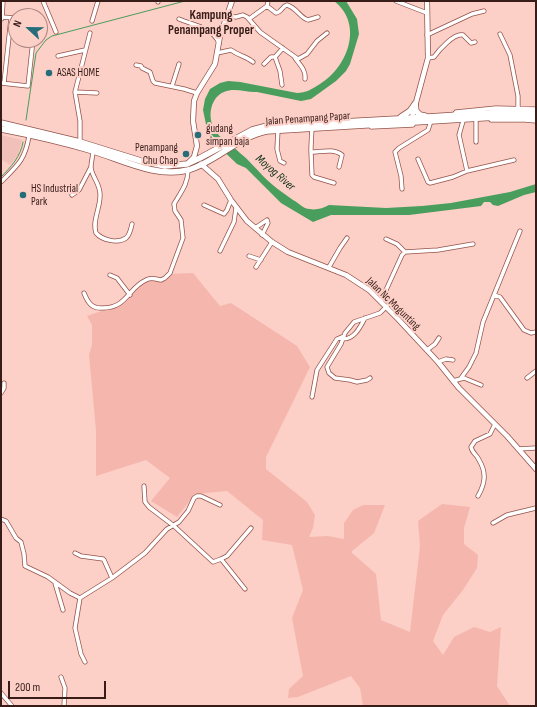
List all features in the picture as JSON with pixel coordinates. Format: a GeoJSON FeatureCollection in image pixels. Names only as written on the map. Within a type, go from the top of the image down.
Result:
{"type":"FeatureCollection","features":[{"type":"Feature","properties":{"kind":"main road"},"geometry":{"type":"LineString","coordinates":[[1,24],[2,1]]}},
{"type":"Feature","properties":{"kind":"main road"},"geometry":{"type":"LineString","coordinates":[[415,104],[416,111],[427,117]]}},
{"type":"Feature","properties":{"kind":"main road"},"geometry":{"type":"LineString","coordinates":[[397,119],[408,113],[415,104]]}},
{"type":"Feature","properties":{"kind":"main road","name":"Jalan Penampang Papar"},"geometry":{"type":"LineString","coordinates":[[1,130],[62,143],[154,170],[168,172],[201,164],[252,130],[267,126],[397,119],[411,120],[427,117],[518,111],[536,113]]}},
{"type":"Feature","properties":{"kind":"main road","name":"Jalan Penampang Papar"},"geometry":{"type":"LineString","coordinates":[[235,141],[259,132],[278,129],[364,125],[411,120],[514,116],[536,118]]}},
{"type":"Feature","properties":{"kind":"main road"},"geometry":{"type":"LineString","coordinates":[[1,120],[10,122],[15,127]]}},
{"type":"Feature","properties":{"kind":"main road","name":"Jalan Penampang Papar"},"geometry":{"type":"LineString","coordinates":[[1,123],[80,142],[141,162],[165,166],[187,167],[206,156],[214,154]]}},
{"type":"Feature","properties":{"kind":"street"},"geometry":{"type":"LineString","coordinates":[[43,1],[56,32]]}},
{"type":"Feature","properties":{"kind":"street"},"geometry":{"type":"LineString","coordinates":[[92,21],[98,1]]}},
{"type":"Feature","properties":{"kind":"street"},"geometry":{"type":"LineString","coordinates":[[84,293],[90,304],[98,308],[116,306],[124,301],[145,280],[152,278],[161,280],[170,273],[183,235],[180,220],[175,211],[174,204],[185,186],[188,178],[187,167],[194,157],[197,146],[193,109],[197,93],[214,67],[219,43],[232,1]]}},
{"type":"Feature","properties":{"kind":"street"},"geometry":{"type":"LineString","coordinates":[[249,19],[267,6],[268,1]]}},
{"type":"Feature","properties":{"kind":"street"},"geometry":{"type":"LineString","coordinates":[[396,1],[427,13]]}},
{"type":"Feature","properties":{"kind":"street"},"geometry":{"type":"LineString","coordinates":[[411,120],[428,58],[427,1]]}},
{"type":"Feature","properties":{"kind":"street"},"geometry":{"type":"LineString","coordinates":[[267,6],[276,13],[280,12],[287,5],[295,8],[301,17],[308,20],[318,17]]}},
{"type":"Feature","properties":{"kind":"street"},"geometry":{"type":"LineString","coordinates":[[427,35],[472,14],[484,11]]}},
{"type":"Feature","properties":{"kind":"street"},"geometry":{"type":"LineString","coordinates":[[227,16],[243,16],[249,19],[260,32],[291,53],[303,69],[305,79]]}},
{"type":"Feature","properties":{"kind":"street"},"geometry":{"type":"LineString","coordinates":[[179,19],[207,29],[219,43]]}},
{"type":"Feature","properties":{"kind":"street"},"geometry":{"type":"LineString","coordinates":[[80,142],[80,121],[75,92],[90,33]]}},
{"type":"Feature","properties":{"kind":"street"},"geometry":{"type":"LineString","coordinates":[[295,58],[299,59],[304,56],[326,33]]}},
{"type":"Feature","properties":{"kind":"street"},"geometry":{"type":"LineString","coordinates":[[500,34],[510,55],[518,96],[518,108]]}},
{"type":"Feature","properties":{"kind":"street"},"geometry":{"type":"LineString","coordinates":[[428,58],[434,57],[440,49],[458,35],[463,35],[471,43],[475,42]]}},
{"type":"Feature","properties":{"kind":"street"},"geometry":{"type":"LineString","coordinates":[[8,48],[2,83],[28,86],[32,48]]}},
{"type":"Feature","properties":{"kind":"street"},"geometry":{"type":"LineString","coordinates":[[264,64],[271,57],[275,57],[283,48]]}},
{"type":"Feature","properties":{"kind":"street"},"geometry":{"type":"LineString","coordinates":[[58,56],[85,50]]}},
{"type":"Feature","properties":{"kind":"street"},"geometry":{"type":"LineString","coordinates":[[218,53],[230,50],[237,55],[248,58],[253,62]]}},
{"type":"Feature","properties":{"kind":"street"},"geometry":{"type":"LineString","coordinates":[[275,57],[280,71],[282,85]]}},
{"type":"Feature","properties":{"kind":"street"},"geometry":{"type":"LineString","coordinates":[[172,86],[179,64]]}},
{"type":"Feature","properties":{"kind":"street"},"geometry":{"type":"LineString","coordinates":[[136,65],[141,66],[150,72],[155,83],[190,90],[197,93]]}},
{"type":"Feature","properties":{"kind":"street"},"geometry":{"type":"LineString","coordinates":[[75,92],[97,93]]}},
{"type":"Feature","properties":{"kind":"street"},"geometry":{"type":"LineString","coordinates":[[454,115],[456,112],[496,108],[536,109]]}},
{"type":"Feature","properties":{"kind":"street"},"geometry":{"type":"LineString","coordinates":[[364,125],[370,127],[384,127],[507,119],[536,121]]}},
{"type":"Feature","properties":{"kind":"street"},"geometry":{"type":"LineString","coordinates":[[463,121],[458,135],[467,171]]}},
{"type":"Feature","properties":{"kind":"street"},"geometry":{"type":"LineString","coordinates":[[476,121],[476,142]]}},
{"type":"Feature","properties":{"kind":"street"},"geometry":{"type":"LineString","coordinates":[[402,189],[401,176],[395,152],[428,130],[430,124]]}},
{"type":"Feature","properties":{"kind":"street"},"geometry":{"type":"LineString","coordinates":[[312,127],[312,175],[334,183]]}},
{"type":"Feature","properties":{"kind":"street"},"geometry":{"type":"LineString","coordinates":[[278,129],[277,149],[280,161],[284,163]]}},
{"type":"Feature","properties":{"kind":"street"},"geometry":{"type":"LineString","coordinates":[[1,182],[21,162],[29,136]]}},
{"type":"Feature","properties":{"kind":"street"},"geometry":{"type":"LineString","coordinates":[[197,146],[206,156]]}},
{"type":"Feature","properties":{"kind":"street"},"geometry":{"type":"LineString","coordinates":[[72,194],[79,190],[91,167],[93,151]]}},
{"type":"Feature","properties":{"kind":"street"},"geometry":{"type":"LineString","coordinates":[[312,152],[339,152],[342,154],[339,167]]}},
{"type":"Feature","properties":{"kind":"street"},"geometry":{"type":"LineString","coordinates":[[418,159],[428,182],[430,183],[453,177],[467,171],[514,160]]}},
{"type":"Feature","properties":{"kind":"street","name":"Jalan Nc Mogunting"},"geometry":{"type":"LineString","coordinates":[[201,164],[218,179],[236,208],[262,235],[288,252],[329,267],[351,278],[365,287],[387,306],[438,362],[453,381],[536,469]]}},
{"type":"Feature","properties":{"kind":"street"},"geometry":{"type":"LineString","coordinates":[[91,167],[99,185],[100,192],[95,223],[96,233],[107,240],[121,240],[127,238],[132,224]]}},
{"type":"Feature","properties":{"kind":"street"},"geometry":{"type":"LineString","coordinates":[[204,205],[224,214],[231,200]]}},
{"type":"Feature","properties":{"kind":"street"},"geometry":{"type":"LineString","coordinates":[[220,251],[234,222],[236,208]]}},
{"type":"Feature","properties":{"kind":"street"},"geometry":{"type":"LineString","coordinates":[[255,228],[267,220],[268,223],[262,235]]}},
{"type":"Feature","properties":{"kind":"street"},"geometry":{"type":"LineString","coordinates":[[461,378],[469,367],[476,353],[483,322],[520,231]]}},
{"type":"Feature","properties":{"kind":"street"},"geometry":{"type":"LineString","coordinates":[[329,267],[347,238]]}},
{"type":"Feature","properties":{"kind":"street"},"geometry":{"type":"LineString","coordinates":[[386,239],[397,244],[405,252]]}},
{"type":"Feature","properties":{"kind":"street"},"geometry":{"type":"LineString","coordinates":[[256,267],[272,242]]}},
{"type":"Feature","properties":{"kind":"street"},"geometry":{"type":"LineString","coordinates":[[380,301],[402,255],[405,252],[438,250],[473,244]]}},
{"type":"Feature","properties":{"kind":"street"},"geometry":{"type":"LineString","coordinates":[[249,256],[261,260]]}},
{"type":"Feature","properties":{"kind":"street"},"geometry":{"type":"LineString","coordinates":[[110,275],[115,276],[130,295]]}},
{"type":"Feature","properties":{"kind":"street"},"geometry":{"type":"LineString","coordinates":[[494,295],[500,297],[524,330],[531,333],[536,332]]}},
{"type":"Feature","properties":{"kind":"street"},"geometry":{"type":"LineString","coordinates":[[370,378],[357,382],[335,378],[329,373],[328,364],[343,337],[354,322],[380,313],[387,306]]}},
{"type":"Feature","properties":{"kind":"street"},"geometry":{"type":"LineString","coordinates":[[312,397],[318,370],[337,339],[343,337],[348,338],[354,334],[365,318]]}},
{"type":"Feature","properties":{"kind":"street"},"geometry":{"type":"LineString","coordinates":[[427,350],[435,344],[439,338]]}},
{"type":"Feature","properties":{"kind":"street"},"geometry":{"type":"LineString","coordinates":[[438,362],[446,359],[453,360]]}},
{"type":"Feature","properties":{"kind":"street"},"geometry":{"type":"LineString","coordinates":[[527,378],[536,370]]}},
{"type":"Feature","properties":{"kind":"street"},"geometry":{"type":"LineString","coordinates":[[453,381],[464,378],[481,385]]}},
{"type":"Feature","properties":{"kind":"street"},"geometry":{"type":"LineString","coordinates":[[1,393],[4,388],[4,383]]}},
{"type":"Feature","properties":{"kind":"street"},"geometry":{"type":"LineString","coordinates":[[478,496],[485,477],[480,461],[471,449],[472,445],[479,439],[490,434],[495,424]]}},
{"type":"Feature","properties":{"kind":"street"},"geometry":{"type":"LineString","coordinates":[[518,449],[536,448]]}},
{"type":"Feature","properties":{"kind":"street"},"geometry":{"type":"LineString","coordinates":[[144,486],[145,502],[214,562],[227,556],[251,528]]}},
{"type":"Feature","properties":{"kind":"street"},"geometry":{"type":"LineString","coordinates":[[85,662],[81,654],[74,624],[80,598],[112,578],[145,554],[161,534],[180,522],[188,511],[194,498],[197,496],[201,496],[220,505]]}},
{"type":"Feature","properties":{"kind":"street"},"geometry":{"type":"LineString","coordinates":[[493,523],[507,515],[536,508]]}},
{"type":"Feature","properties":{"kind":"street"},"geometry":{"type":"LineString","coordinates":[[1,519],[6,521],[16,538],[21,542],[25,566],[44,575],[80,598]]}},
{"type":"Feature","properties":{"kind":"street"},"geometry":{"type":"LineString","coordinates":[[75,553],[81,556],[103,559],[112,578]]}},
{"type":"Feature","properties":{"kind":"street"},"geometry":{"type":"LineString","coordinates":[[221,559],[245,588]]}},
{"type":"Feature","properties":{"kind":"street"},"geometry":{"type":"LineString","coordinates":[[55,582],[63,610]]}},
{"type":"Feature","properties":{"kind":"street"},"geometry":{"type":"LineString","coordinates":[[61,677],[65,688],[64,706]]}},
{"type":"Feature","properties":{"kind":"street"},"geometry":{"type":"LineString","coordinates":[[1,693],[12,706]]}},
{"type":"Feature","properties":{"kind":"shaded area"},"geometry":{"type":"Polygon","coordinates":[[[334,1],[346,1],[357,19],[359,34],[350,64],[346,71],[336,81],[311,99],[301,101],[257,92],[237,90],[220,94],[213,102],[211,118],[216,132],[222,139],[237,150],[264,177],[285,195],[308,209],[324,208],[329,205],[386,208],[451,203],[510,192],[536,184],[536,192],[524,195],[498,206],[493,205],[490,202],[484,202],[481,206],[409,215],[331,215],[313,222],[281,203],[246,168],[237,164],[212,140],[208,134],[203,110],[205,99],[210,89],[220,83],[228,81],[300,93],[312,89],[320,84],[338,67],[345,56],[349,45],[350,33],[348,21],[343,10],[334,1]]]}},
{"type":"Feature","properties":{"kind":"shaded area"},"geometry":{"type":"Polygon","coordinates":[[[1,135],[22,140],[18,155],[10,165],[1,159],[1,135]]]}},
{"type":"Feature","properties":{"kind":"shaded area"},"geometry":{"type":"Polygon","coordinates":[[[193,273],[220,306],[231,303],[297,346],[310,367],[266,457],[266,469],[307,502],[315,515],[313,528],[309,537],[328,536],[344,539],[344,523],[353,510],[363,505],[385,505],[374,533],[351,552],[376,574],[381,620],[410,632],[420,546],[418,521],[442,504],[470,507],[464,528],[464,544],[478,555],[477,568],[463,590],[443,615],[433,641],[443,655],[454,637],[474,627],[490,632],[501,627],[497,686],[510,706],[363,706],[360,688],[351,676],[298,697],[288,698],[289,689],[303,676],[292,618],[303,590],[292,545],[262,540],[263,520],[227,491],[195,494],[177,517],[151,501],[170,478],[146,460],[96,476],[96,430],[89,355],[92,345],[92,325],[87,316],[119,305],[142,284],[150,279],[163,279],[169,274],[193,273]]]}},
{"type":"Feature","properties":{"kind":"waterway"},"geometry":{"type":"LineString","coordinates":[[26,120],[36,53],[46,40],[52,36],[185,1]]}},
{"type":"Feature","properties":{"kind":"waterway"},"geometry":{"type":"LineString","coordinates":[[1,177],[18,157],[23,142]]}},
{"type":"Feature","properties":{"kind":"place","name":"ASAS HOME"},"geometry":{"type":"Point","coordinates":[49,73]}},
{"type":"Feature","properties":{"kind":"place","name":"gudang simpan baja"},"geometry":{"type":"Point","coordinates":[198,135]}},
{"type":"Feature","properties":{"kind":"place","name":"Penampang Chu Chap"},"geometry":{"type":"Point","coordinates":[186,154]}},
{"type":"Feature","properties":{"kind":"place","name":"HS Industrial Park"},"geometry":{"type":"Point","coordinates":[23,195]}},
{"type":"Feature","properties":{"kind":"district","name":"Kampung Penampang Proper"},"geometry":{"type":"Point","coordinates":[211,24]}},
{"type":"Feature","properties":{"kind":"water label","name":"Moyog River"},"geometry":{"type":"Point","coordinates":[275,173]}}]}
